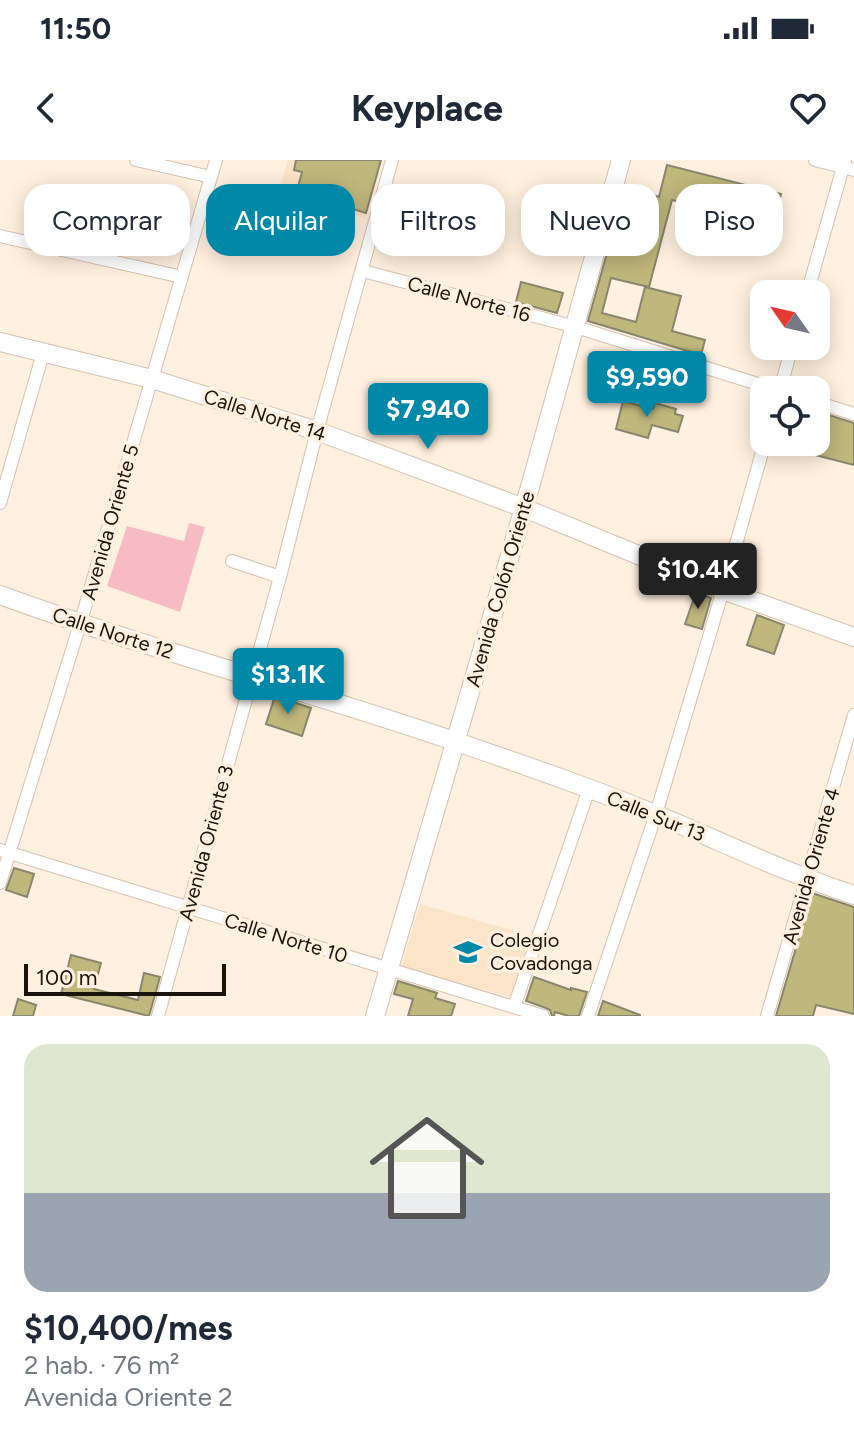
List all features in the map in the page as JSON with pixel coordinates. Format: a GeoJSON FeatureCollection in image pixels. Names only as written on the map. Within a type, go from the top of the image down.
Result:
{"type":"FeatureCollection","features":[{"type":"Feature","properties":{"kind":"street"},"geometry":{"type":"LineString","coordinates":[[136,160],[211,177]]}},
{"type":"Feature","properties":{"kind":"street","name":"Avenida Oriente 5"},"geometry":{"type":"LineString","coordinates":[[0,883],[5,852],[80,624],[216,160]]}},
{"type":"Feature","properties":{"kind":"street","name":"Avenida Oriente 3"},"geometry":{"type":"LineString","coordinates":[[158,1016],[392,160]]}},
{"type":"Feature","properties":{"kind":"street","name":"Avenida Colón Oriente"},"geometry":{"type":"LineString","coordinates":[[375,1016],[524,508],[621,160]]}},
{"type":"Feature","properties":{"kind":"street"},"geometry":{"type":"LineString","coordinates":[[811,280],[848,166],[815,160]]}},
{"type":"Feature","properties":{"kind":"street"},"geometry":{"type":"LineString","coordinates":[[0,236],[182,277]]}},
{"type":"Feature","properties":{"kind":"street","name":"Calle Norte 16"},"geometry":{"type":"LineString","coordinates":[[363,271],[576,327],[750,381]]}},
{"type":"Feature","properties":{"kind":"street","name":"Calle Norte 14"},"geometry":{"type":"LineString","coordinates":[[0,342],[152,379],[317,431],[524,508],[723,590],[854,637]]}},
{"type":"Feature","properties":{"kind":"street"},"geometry":{"type":"LineString","coordinates":[[0,503],[43,353]]}},
{"type":"Feature","properties":{"kind":"street"},"geometry":{"type":"LineString","coordinates":[[830,406],[854,414]]}},
{"type":"Feature","properties":{"kind":"street"},"geometry":{"type":"LineString","coordinates":[[588,1016],[656,814],[761,456]]}},
{"type":"Feature","properties":{"kind":"street"},"geometry":{"type":"LineString","coordinates":[[232,561],[280,577]]}},
{"type":"Feature","properties":{"kind":"street","name":"Calle Norte 12"},"geometry":{"type":"LineString","coordinates":[[0,595],[80,624],[456,742]]}},
{"type":"Feature","properties":{"kind":"street","name":"Avenida Oriente 4"},"geometry":{"type":"LineString","coordinates":[[767,1016],[854,715]]}},
{"type":"Feature","properties":{"kind":"street","name":"Calle Sur 13"},"geometry":{"type":"LineString","coordinates":[[456,742],[656,814],[807,880],[854,895]]}},
{"type":"Feature","properties":{"kind":"street"},"geometry":{"type":"LineString","coordinates":[[514,1007],[589,789]]}},
{"type":"Feature","properties":{"kind":"street","name":"Calle Norte 10"},"geometry":{"type":"LineString","coordinates":[[5,852],[543,1016]]}},
{"type":"Feature","properties":{"kind":"shaded area"},"geometry":{"type":"Polygon","coordinates":[[[288,160],[381,160],[374,184],[371,184],[365,218],[355,215],[355,184],[281,184],[288,160]]]}},
{"type":"Feature","properties":{"kind":"shaded area"},"geometry":{"type":"Polygon","coordinates":[[[189,523],[205,527],[180,612],[107,586],[127,526],[184,541],[189,523]]]}},
{"type":"Feature","properties":{"kind":"shaded area","name":"Colegio Covadonga"},"geometry":{"type":"Polygon","coordinates":[[[420,904],[535,937],[517,992],[510,997],[401,967],[420,904]]]}},
{"type":"Feature","properties":{"kind":"building"},"geometry":{"type":"Polygon","coordinates":[[[296,160],[381,160],[374,184],[371,184],[366,213],[355,210],[355,184],[299,184],[302,172],[294,170],[296,160]]]}},
{"type":"Feature","properties":{"kind":"building"},"geometry":{"type":"Polygon","coordinates":[[[667,165],[742,184],[675,184],[675,201],[672,200],[659,249],[659,197],[667,165]]]}},
{"type":"Feature","properties":{"kind":"building"},"geometry":{"type":"Polygon","coordinates":[[[606,256],[657,256],[649,287],[611,278],[602,313],[636,322],[645,287],[681,296],[672,331],[705,340],[701,355],[588,321],[606,256]]]}},
{"type":"Feature","properties":{"kind":"building"},"geometry":{"type":"Polygon","coordinates":[[[521,282],[563,293],[557,313],[516,302],[521,282]]]}},
{"type":"Feature","properties":{"kind":"building"},"geometry":{"type":"Polygon","coordinates":[[[623,401],[653,409],[655,403],[676,409],[675,414],[683,416],[678,432],[652,425],[648,438],[616,429],[623,401]]]}},
{"type":"Feature","properties":{"kind":"building"},"geometry":{"type":"Polygon","coordinates":[[[830,415],[854,423],[854,465],[819,456],[830,456],[830,415]]]}},
{"type":"Feature","properties":{"kind":"building"},"geometry":{"type":"Polygon","coordinates":[[[696,592],[711,598],[702,629],[685,624],[696,592]]]}},
{"type":"Feature","properties":{"kind":"building"},"geometry":{"type":"Polygon","coordinates":[[[757,615],[784,625],[774,654],[747,645],[757,615]]]}},
{"type":"Feature","properties":{"kind":"building"},"geometry":{"type":"Polygon","coordinates":[[[275,696],[311,708],[302,736],[266,724],[275,696]]]}},
{"type":"Feature","properties":{"kind":"building"},"geometry":{"type":"Polygon","coordinates":[[[14,868],[34,874],[27,897],[6,890],[14,868]]]}},
{"type":"Feature","properties":{"kind":"building"},"geometry":{"type":"Polygon","coordinates":[[[812,893],[854,907],[854,1014],[816,1005],[813,1016],[776,1016],[812,893]]]}},
{"type":"Feature","properties":{"kind":"building"},"geometry":{"type":"Polygon","coordinates":[[[71,955],[101,963],[94,989],[138,1000],[144,973],[160,977],[149,1016],[61,994],[71,955]]]}},
{"type":"Feature","properties":{"kind":"building"},"geometry":{"type":"Polygon","coordinates":[[[534,977],[571,990],[587,992],[579,1016],[555,1012],[552,1016],[550,1010],[526,1001],[534,977]]]}},
{"type":"Feature","properties":{"kind":"building"},"geometry":{"type":"Polygon","coordinates":[[[398,981],[437,993],[435,998],[455,1004],[451,1016],[408,1016],[413,999],[394,994],[398,981]]]}},
{"type":"Feature","properties":{"kind":"building"},"geometry":{"type":"Polygon","coordinates":[[[18,999],[36,1005],[33,1016],[13,1016],[18,999]]]}},
{"type":"Feature","properties":{"kind":"building"},"geometry":{"type":"Polygon","coordinates":[[[603,1001],[640,1015],[640,1016],[598,1016],[603,1001]]]}},
{"type":"Feature","properties":{"kind":"place","name":"Colegio Covadonga"},"geometry":{"type":"Point","coordinates":[468,952]}}]}
